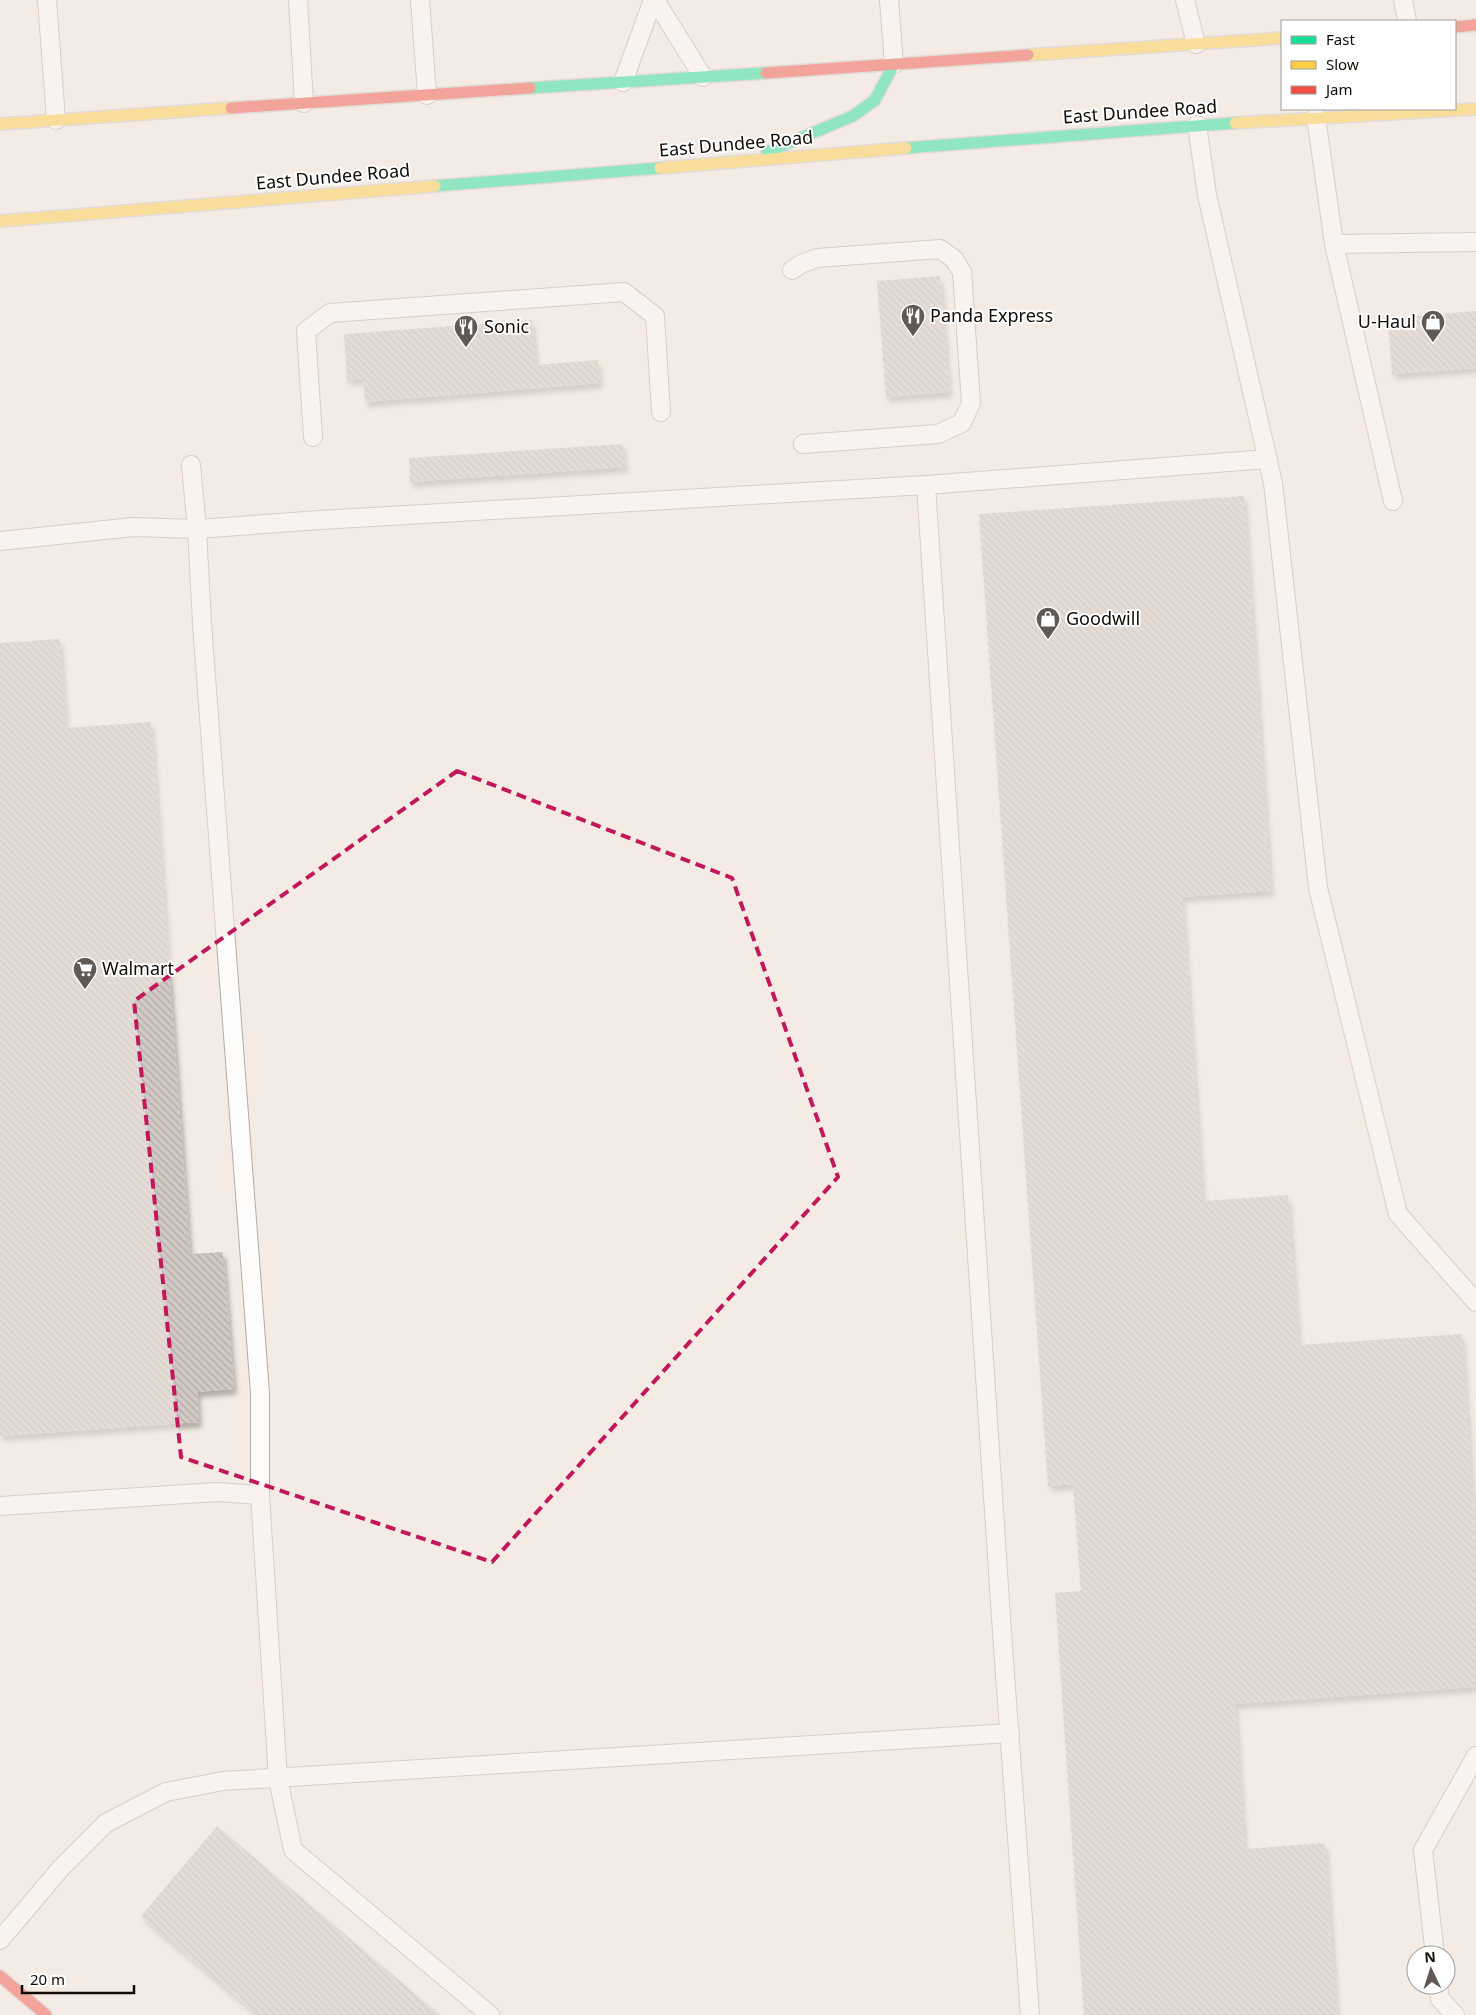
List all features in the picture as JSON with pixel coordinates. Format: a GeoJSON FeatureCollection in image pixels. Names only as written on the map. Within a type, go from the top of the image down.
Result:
{"type":"FeatureCollection","features":[{"type":"Feature","properties":{"kind":"main road"},"geometry":{"type":"LineString","coordinates":[[1456,27],[1476,25]]}},
{"type":"Feature","properties":{"kind":"main road"},"geometry":{"type":"LineString","coordinates":[[0,124],[1281,38]]}},
{"type":"Feature","properties":{"kind":"main road"},"geometry":{"type":"LineString","coordinates":[[748,161],[853,116],[875,100],[894,64]]}},
{"type":"Feature","properties":{"kind":"main road","name":"East Dundee Road"},"geometry":{"type":"LineString","coordinates":[[0,221],[1197,125],[1476,109]]}},
{"type":"Feature","properties":{"kind":"main road"},"geometry":{"type":"LineString","coordinates":[[0,1976],[46,2015]]}},
{"type":"Feature","properties":{"kind":"lane"},"geometry":{"type":"LineString","coordinates":[[47,0],[56,120]]}},
{"type":"Feature","properties":{"kind":"lane"},"geometry":{"type":"LineString","coordinates":[[298,0],[304,103]]}},
{"type":"Feature","properties":{"kind":"lane"},"geometry":{"type":"LineString","coordinates":[[420,0],[427,95]]}},
{"type":"Feature","properties":{"kind":"lane"},"geometry":{"type":"LineString","coordinates":[[654,0],[703,77]]}},
{"type":"Feature","properties":{"kind":"lane"},"geometry":{"type":"LineString","coordinates":[[623,82],[654,0]]}},
{"type":"Feature","properties":{"kind":"lane"},"geometry":{"type":"LineString","coordinates":[[890,0],[894,64]]}},
{"type":"Feature","properties":{"kind":"lane"},"geometry":{"type":"LineString","coordinates":[[1185,0],[1196,44]]}},
{"type":"Feature","properties":{"kind":"lane"},"geometry":{"type":"LineString","coordinates":[[1403,0],[1408,20]]}},
{"type":"Feature","properties":{"kind":"lane"},"geometry":{"type":"LineString","coordinates":[[1316,117],[1334,244],[1393,502]]}},
{"type":"Feature","properties":{"kind":"lane"},"geometry":{"type":"LineString","coordinates":[[1197,125],[1207,195],[1273,483],[1318,888],[1398,1214],[1476,1302]]}},
{"type":"Feature","properties":{"kind":"lane"},"geometry":{"type":"LineString","coordinates":[[1334,244],[1476,242]]}},
{"type":"Feature","properties":{"kind":"lane"},"geometry":{"type":"LineString","coordinates":[[792,270],[816,258],[940,249],[954,259],[962,272],[971,403],[962,423],[938,434],[803,444]]}},
{"type":"Feature","properties":{"kind":"lane"},"geometry":{"type":"LineString","coordinates":[[313,437],[306,331],[330,313],[624,292],[655,316],[661,412]]}},
{"type":"Feature","properties":{"kind":"lane"},"geometry":{"type":"LineString","coordinates":[[0,542],[133,527],[197,529],[320,520],[926,485],[1268,459]]}},
{"type":"Feature","properties":{"kind":"lane"},"geometry":{"type":"LineString","coordinates":[[191,465],[260,1393],[260,1495],[278,1779],[293,1850],[490,2015]]}},
{"type":"Feature","properties":{"kind":"lane"},"geometry":{"type":"LineString","coordinates":[[926,485],[1030,2015]]}},
{"type":"Feature","properties":{"kind":"lane"},"geometry":{"type":"LineString","coordinates":[[0,1506],[217,1492],[260,1495]]}},
{"type":"Feature","properties":{"kind":"lane"},"geometry":{"type":"LineString","coordinates":[[0,1940],[61,1868],[106,1823],[166,1792],[223,1781],[1010,1733]]}},
{"type":"Feature","properties":{"kind":"lane"},"geometry":{"type":"LineString","coordinates":[[1434,1945],[1423,1850],[1476,1756]]}},
{"type":"Feature","properties":{"kind":"lane"},"geometry":{"type":"LineString","coordinates":[[1439,1995],[1440,1999],[1455,2015]]}},
{"type":"Feature","properties":{"kind":"highlighted area"},"geometry":{"type":"Polygon","coordinates":[[[457,771],[732,878],[838,1177],[492,1562],[181,1457],[134,1001],[457,771]]]}},
{"type":"Feature","properties":{"kind":"building","name":"Panda Express"},"geometry":{"type":"Polygon","coordinates":[[[940,276],[949,392],[886,397],[877,281],[940,276]]]}},
{"type":"Feature","properties":{"kind":"building","name":"U-Haul"},"geometry":{"type":"Polygon","coordinates":[[[1476,311],[1476,368],[1392,374],[1388,318],[1476,311]]]}},
{"type":"Feature","properties":{"kind":"building"},"geometry":{"type":"Polygon","coordinates":[[[532,320],[536,365],[598,360],[600,383],[365,402],[363,379],[347,380],[344,334],[532,320]]]}},
{"type":"Feature","properties":{"kind":"building"},"geometry":{"type":"Polygon","coordinates":[[[623,444],[625,467],[410,482],[409,458],[623,444]]]}},
{"type":"Feature","properties":{"kind":"building"},"geometry":{"type":"Polygon","coordinates":[[[1244,496],[1271,891],[1182,897],[1203,1201],[1288,1195],[1299,1345],[1462,1334],[1476,1548],[1476,1687],[1235,1704],[1245,1849],[1325,1843],[1337,2015],[1084,2015],[1055,1593],[1081,1591],[1073,1484],[1048,1486],[979,514],[1244,496]]]}},
{"type":"Feature","properties":{"kind":"building","name":"Walmart"},"geometry":{"type":"Polygon","coordinates":[[[60,639],[66,728],[151,722],[190,1254],[223,1252],[234,1389],[197,1392],[199,1422],[0,1436],[0,643],[60,639]]]}},
{"type":"Feature","properties":{"kind":"building"},"geometry":{"type":"Polygon","coordinates":[[[217,1826],[440,2015],[258,2015],[141,1916],[217,1826]]]}},
{"type":"Feature","properties":{"kind":"traffic: fast"},"geometry":{"type":"LineString","coordinates":[[767,152],[853,116],[875,100],[894,64]]}},
{"type":"Feature","properties":{"kind":"traffic: fast"},"geometry":{"type":"LineString","coordinates":[[530,88],[766,73]]}},
{"type":"Feature","properties":{"kind":"traffic: fast"},"geometry":{"type":"LineString","coordinates":[[906,148],[1235,123]]}},
{"type":"Feature","properties":{"kind":"traffic: fast"},"geometry":{"type":"LineString","coordinates":[[435,186],[660,168]]}},
{"type":"Feature","properties":{"kind":"traffic: slow"},"geometry":{"type":"LineString","coordinates":[[1028,55],[1281,38]]}},
{"type":"Feature","properties":{"kind":"traffic: slow"},"geometry":{"type":"LineString","coordinates":[[0,124],[231,108]]}},
{"type":"Feature","properties":{"kind":"traffic: slow"},"geometry":{"type":"LineString","coordinates":[[1235,123],[1476,109]]}},
{"type":"Feature","properties":{"kind":"traffic: slow"},"geometry":{"type":"LineString","coordinates":[[660,168],[906,148]]}},
{"type":"Feature","properties":{"kind":"traffic: slow"},"geometry":{"type":"LineString","coordinates":[[0,221],[435,186]]}},
{"type":"Feature","properties":{"kind":"traffic: jam"},"geometry":{"type":"LineString","coordinates":[[1456,27],[1476,25]]}},
{"type":"Feature","properties":{"kind":"traffic: jam"},"geometry":{"type":"LineString","coordinates":[[766,73],[1028,55]]}},
{"type":"Feature","properties":{"kind":"traffic: jam"},"geometry":{"type":"LineString","coordinates":[[231,108],[530,88]]}},
{"type":"Feature","properties":{"kind":"traffic: jam"},"geometry":{"type":"LineString","coordinates":[[0,1976],[46,2015]]}},
{"type":"Feature","properties":{"kind":"place","name":"Panda Express"},"geometry":{"type":"Point","coordinates":[913,337]}},
{"type":"Feature","properties":{"kind":"place","name":"U-Haul"},"geometry":{"type":"Point","coordinates":[1433,343]}},
{"type":"Feature","properties":{"kind":"place","name":"Sonic"},"geometry":{"type":"Point","coordinates":[466,348]}},
{"type":"Feature","properties":{"kind":"place","name":"Goodwill"},"geometry":{"type":"Point","coordinates":[1048,640]}},
{"type":"Feature","properties":{"kind":"place","name":"Walmart"},"geometry":{"type":"Point","coordinates":[85,990]}}]}
